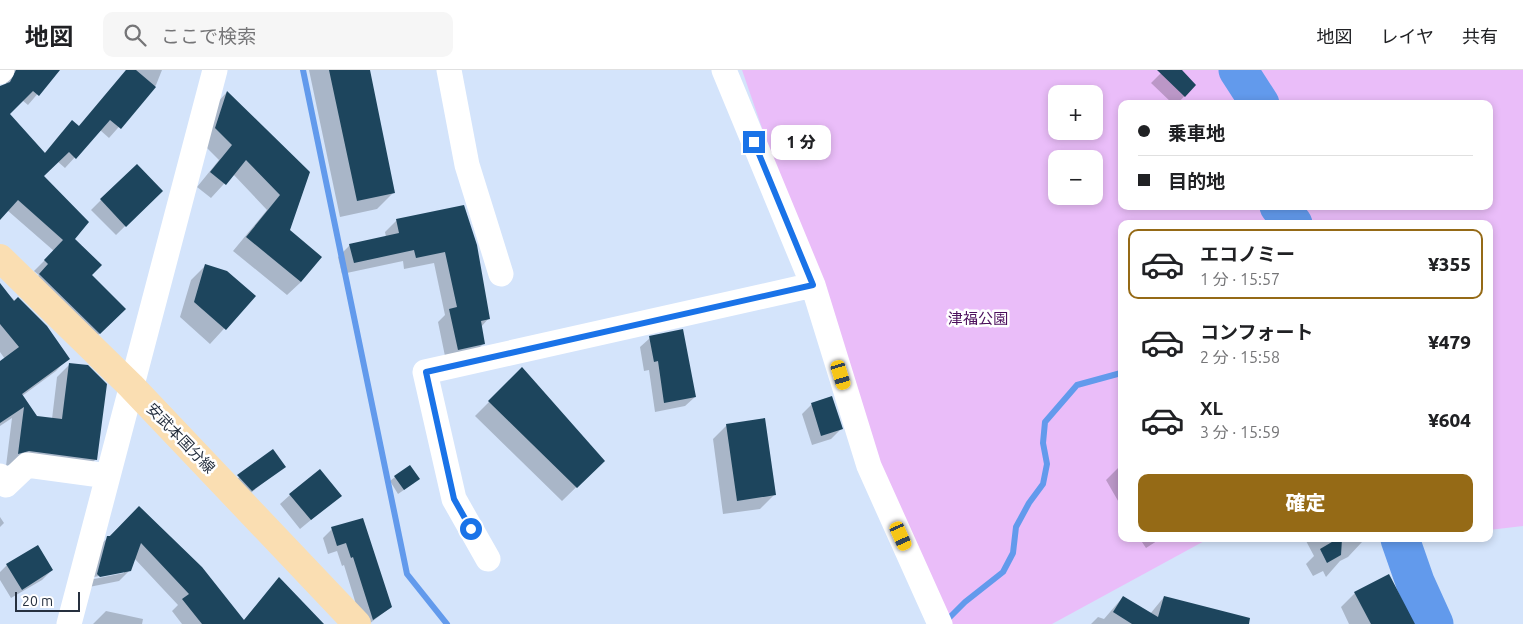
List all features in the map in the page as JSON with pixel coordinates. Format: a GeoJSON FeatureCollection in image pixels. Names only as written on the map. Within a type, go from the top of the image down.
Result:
{"type":"FeatureCollection","features":[{"type":"Feature","properties":{"kind":"main road","name":"安武本国分線"},"geometry":{"type":"LineString","coordinates":[[0,258],[131,386],[356,624]]}},
{"type":"Feature","properties":{"kind":"street"},"geometry":{"type":"LineString","coordinates":[[69,624],[215,70]]}},
{"type":"Feature","properties":{"kind":"street"},"geometry":{"type":"LineString","coordinates":[[449,70],[467,165],[501,274]]}},
{"type":"Feature","properties":{"kind":"street"},"geometry":{"type":"LineString","coordinates":[[724,70],[813,285],[869,466],[940,624]]}},
{"type":"Feature","properties":{"kind":"street"},"geometry":{"type":"LineString","coordinates":[[488,559],[454,499],[426,372],[813,285]]}},
{"type":"Feature","properties":{"kind":"street"},"geometry":{"type":"LineString","coordinates":[[0,476],[6,485],[27,465],[108,476]]}},
{"type":"Feature","properties":{"kind":"green space","name":"津福公園"},"geometry":{"type":"Polygon","coordinates":[[[742,70],[1523,70],[1523,526],[1493,530],[1493,220],[1118,220],[1118,542],[1202,542],[1052,624],[953,624],[879,467],[742,70]]]}},
{"type":"Feature","properties":{"kind":"building"},"geometry":{"type":"Polygon","coordinates":[[[16,70],[60,70],[39,96],[33,91],[10,114],[45,153],[72,120],[79,126],[126,70],[136,70],[156,87],[121,129],[110,120],[76,159],[69,152],[44,176],[89,222],[75,239],[102,265],[92,275],[126,309],[100,334],[39,274],[48,264],[44,260],[63,240],[18,200],[0,220],[0,86],[10,82],[16,70]]]}},
{"type":"Feature","properties":{"kind":"building"},"geometry":{"type":"Polygon","coordinates":[[[329,70],[370,70],[395,193],[357,201],[329,70]]]}},
{"type":"Feature","properties":{"kind":"building"},"geometry":{"type":"Polygon","coordinates":[[[1157,70],[1182,70],[1196,85],[1185,97],[1157,70]]]}},
{"type":"Feature","properties":{"kind":"building"},"geometry":{"type":"Polygon","coordinates":[[[227,91],[310,172],[290,230],[322,257],[301,282],[246,237],[280,195],[246,160],[226,185],[210,172],[232,145],[215,128],[227,91]]]}},
{"type":"Feature","properties":{"kind":"building"},"geometry":{"type":"Polygon","coordinates":[[[137,164],[163,191],[126,227],[100,199],[137,164]]]}},
{"type":"Feature","properties":{"kind":"building"},"geometry":{"type":"Polygon","coordinates":[[[464,205],[477,245],[490,319],[481,321],[485,344],[458,350],[449,309],[457,307],[445,252],[416,258],[414,250],[354,263],[349,244],[399,233],[396,219],[464,205]]]}},
{"type":"Feature","properties":{"kind":"building"},"geometry":{"type":"Polygon","coordinates":[[[205,264],[227,271],[256,296],[226,330],[194,302],[205,264]]]}},
{"type":"Feature","properties":{"kind":"building"},"geometry":{"type":"Polygon","coordinates":[[[0,283],[14,301],[18,297],[47,326],[70,359],[22,394],[37,416],[62,419],[69,363],[88,365],[107,384],[97,460],[29,451],[18,454],[24,407],[0,423],[0,361],[19,347],[0,324],[0,283]]]}},
{"type":"Feature","properties":{"kind":"building"},"geometry":{"type":"Polygon","coordinates":[[[683,329],[696,397],[664,403],[658,361],[654,362],[649,336],[683,329]]]}},
{"type":"Feature","properties":{"kind":"building"},"geometry":{"type":"Polygon","coordinates":[[[522,367],[605,461],[577,488],[488,401],[522,367]]]}},
{"type":"Feature","properties":{"kind":"building"},"geometry":{"type":"Polygon","coordinates":[[[832,396],[843,429],[821,436],[811,403],[832,396]]]}},
{"type":"Feature","properties":{"kind":"building"},"geometry":{"type":"Polygon","coordinates":[[[765,418],[776,495],[737,501],[726,424],[765,418]]]}},
{"type":"Feature","properties":{"kind":"building"},"geometry":{"type":"Polygon","coordinates":[[[273,449],[286,467],[252,491],[237,475],[273,449]]]}},
{"type":"Feature","properties":{"kind":"building"},"geometry":{"type":"Polygon","coordinates":[[[410,465],[420,479],[404,490],[394,476],[410,465]]]}},
{"type":"Feature","properties":{"kind":"building"},"geometry":{"type":"Polygon","coordinates":[[[320,469],[342,496],[311,520],[289,494],[320,469]]]}},
{"type":"Feature","properties":{"kind":"building"},"geometry":{"type":"Polygon","coordinates":[[[139,506],[202,567],[244,620],[279,577],[324,624],[202,624],[182,599],[189,594],[141,543],[131,571],[100,577],[97,574],[107,536],[110,536],[139,506]]]}},
{"type":"Feature","properties":{"kind":"building"},"geometry":{"type":"Polygon","coordinates":[[[363,518],[392,607],[373,620],[353,557],[351,558],[346,543],[337,546],[331,527],[363,518]]]}},
{"type":"Feature","properties":{"kind":"building"},"geometry":{"type":"Polygon","coordinates":[[[1332,542],[1342,542],[1341,555],[1327,563],[1320,549],[1332,542]]]}},
{"type":"Feature","properties":{"kind":"building"},"geometry":{"type":"Polygon","coordinates":[[[38,545],[53,570],[22,590],[6,564],[38,545]]]}},
{"type":"Feature","properties":{"kind":"building"},"geometry":{"type":"Polygon","coordinates":[[[1389,574],[1415,624],[1371,624],[1354,592],[1389,574]]]}},
{"type":"Feature","properties":{"kind":"building"},"geometry":{"type":"Polygon","coordinates":[[[1123,596],[1158,617],[1164,596],[1250,618],[1249,624],[1132,624],[1113,612],[1123,596]]]}},
{"type":"Feature","properties":{"kind":"waterway"},"geometry":{"type":"LineString","coordinates":[[303,70],[407,574],[447,624]]}},
{"type":"Feature","properties":{"kind":"waterway"},"geometry":{"type":"LineString","coordinates":[[1238,70],[1257,100]]}},
{"type":"Feature","properties":{"kind":"waterway"},"geometry":{"type":"LineString","coordinates":[[1282,210],[1290,220]]}},
{"type":"Feature","properties":{"kind":"waterway"},"geometry":{"type":"LineString","coordinates":[[946,621],[965,602],[1003,572],[1013,553],[1016,527],[1029,503],[1043,484],[1047,464],[1043,443],[1045,422],[1077,385],[1118,374]]}},
{"type":"Feature","properties":{"kind":"waterway"},"geometry":{"type":"LineString","coordinates":[[1401,542],[1415,582],[1434,624]]}},
{"type":"Feature","properties":{"kind":"route"},"geometry":{"type":"LineString","coordinates":[[471,529],[454,499],[426,372],[813,285],[754,142]]}}]}
